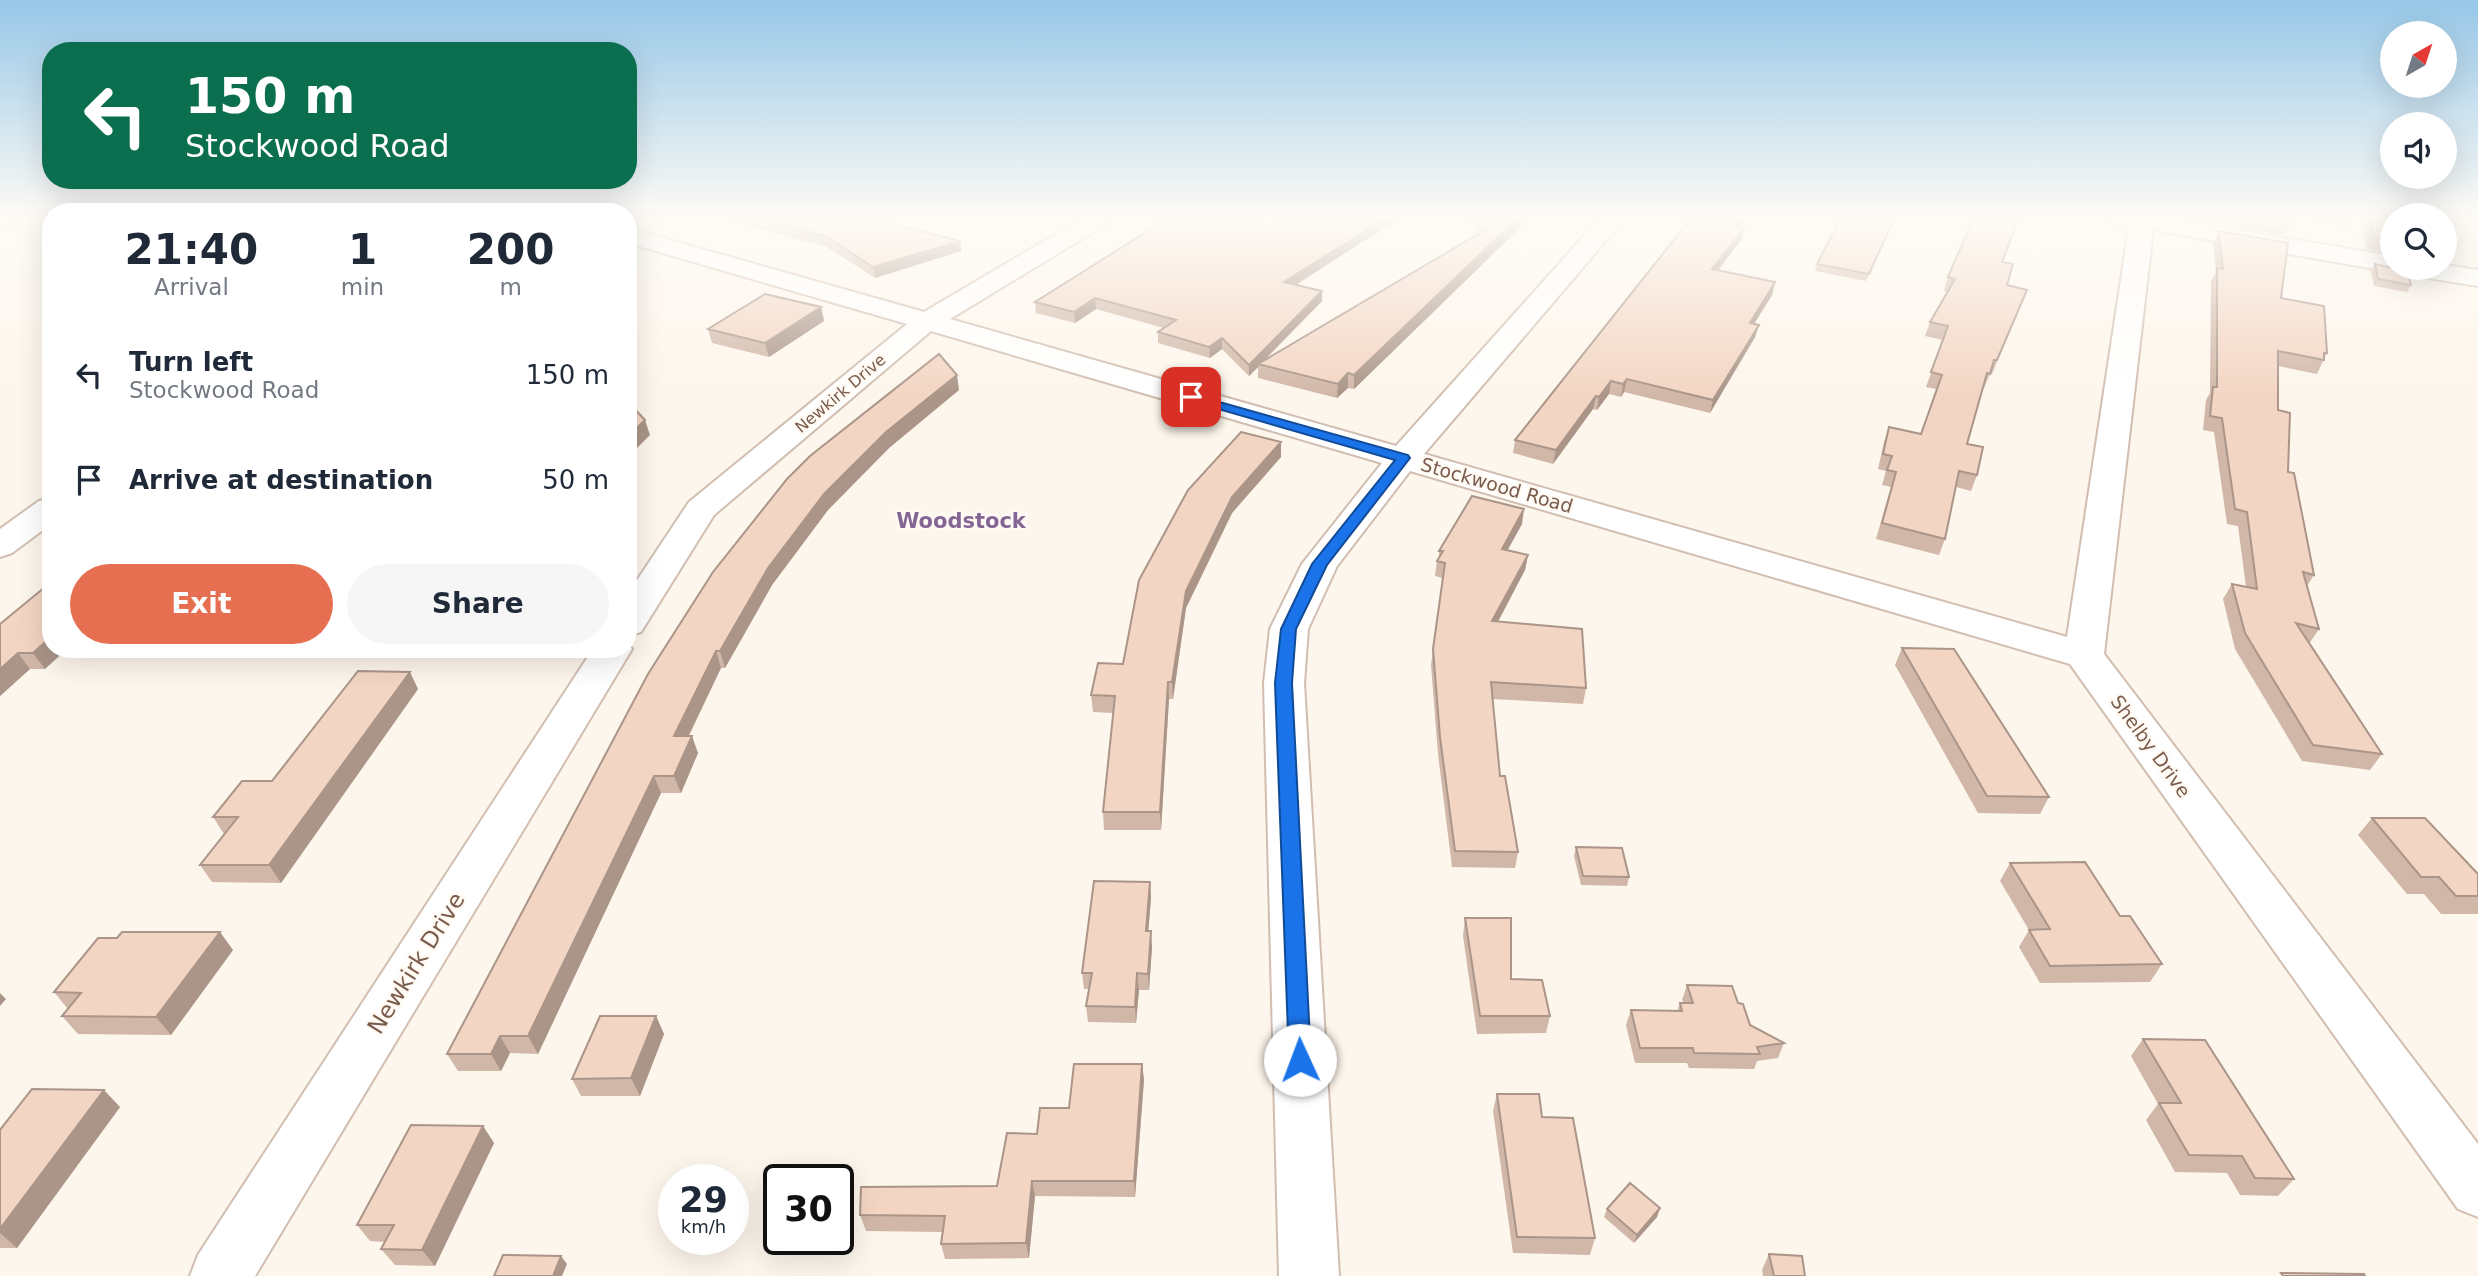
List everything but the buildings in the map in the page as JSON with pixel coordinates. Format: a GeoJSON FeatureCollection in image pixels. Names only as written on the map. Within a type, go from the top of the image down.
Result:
{"type":"FeatureCollection","features":[{"type":"Feature","properties":{"kind":"street","name":"Stockwood Road"},"geometry":{"type":"LineString","coordinates":[[772,277],[2084,654]]}},
{"type":"Feature","properties":{"kind":"street","name":"Newkirk Drive"},"geometry":{"type":"LineString","coordinates":[[637,610],[701,509],[927,321],[1002,277]]}},
{"type":"Feature","properties":{"kind":"street"},"geometry":{"type":"LineString","coordinates":[[1309,1276],[1284,683],[1289,629],[1320,564],[1403,458],[1562,277]]}},
{"type":"Feature","properties":{"kind":"street"},"geometry":{"type":"LineString","coordinates":[[2084,654],[2123,277]]}},
{"type":"Feature","properties":{"kind":"street"},"geometry":{"type":"LineString","coordinates":[[0,546],[42,515]]}},
{"type":"Feature","properties":{"kind":"street","name":"Shelby Drive"},"geometry":{"type":"LineString","coordinates":[[2084,654],[2478,1190]]}},
{"type":"Feature","properties":{"kind":"street","name":"Newkirk Drive"},"geometry":{"type":"LineString","coordinates":[[220,1276],[606,658]]}},
{"type":"Feature","properties":{"kind":"district","name":"Woodstock"},"geometry":{"type":"Point","coordinates":[961,521]}},
{"type":"Feature","properties":{"kind":"route"},"geometry":{"type":"LineString","coordinates":[[1191,397],[1403,458],[1320,564],[1289,629],[1284,683],[1300,1060]]}}]}
